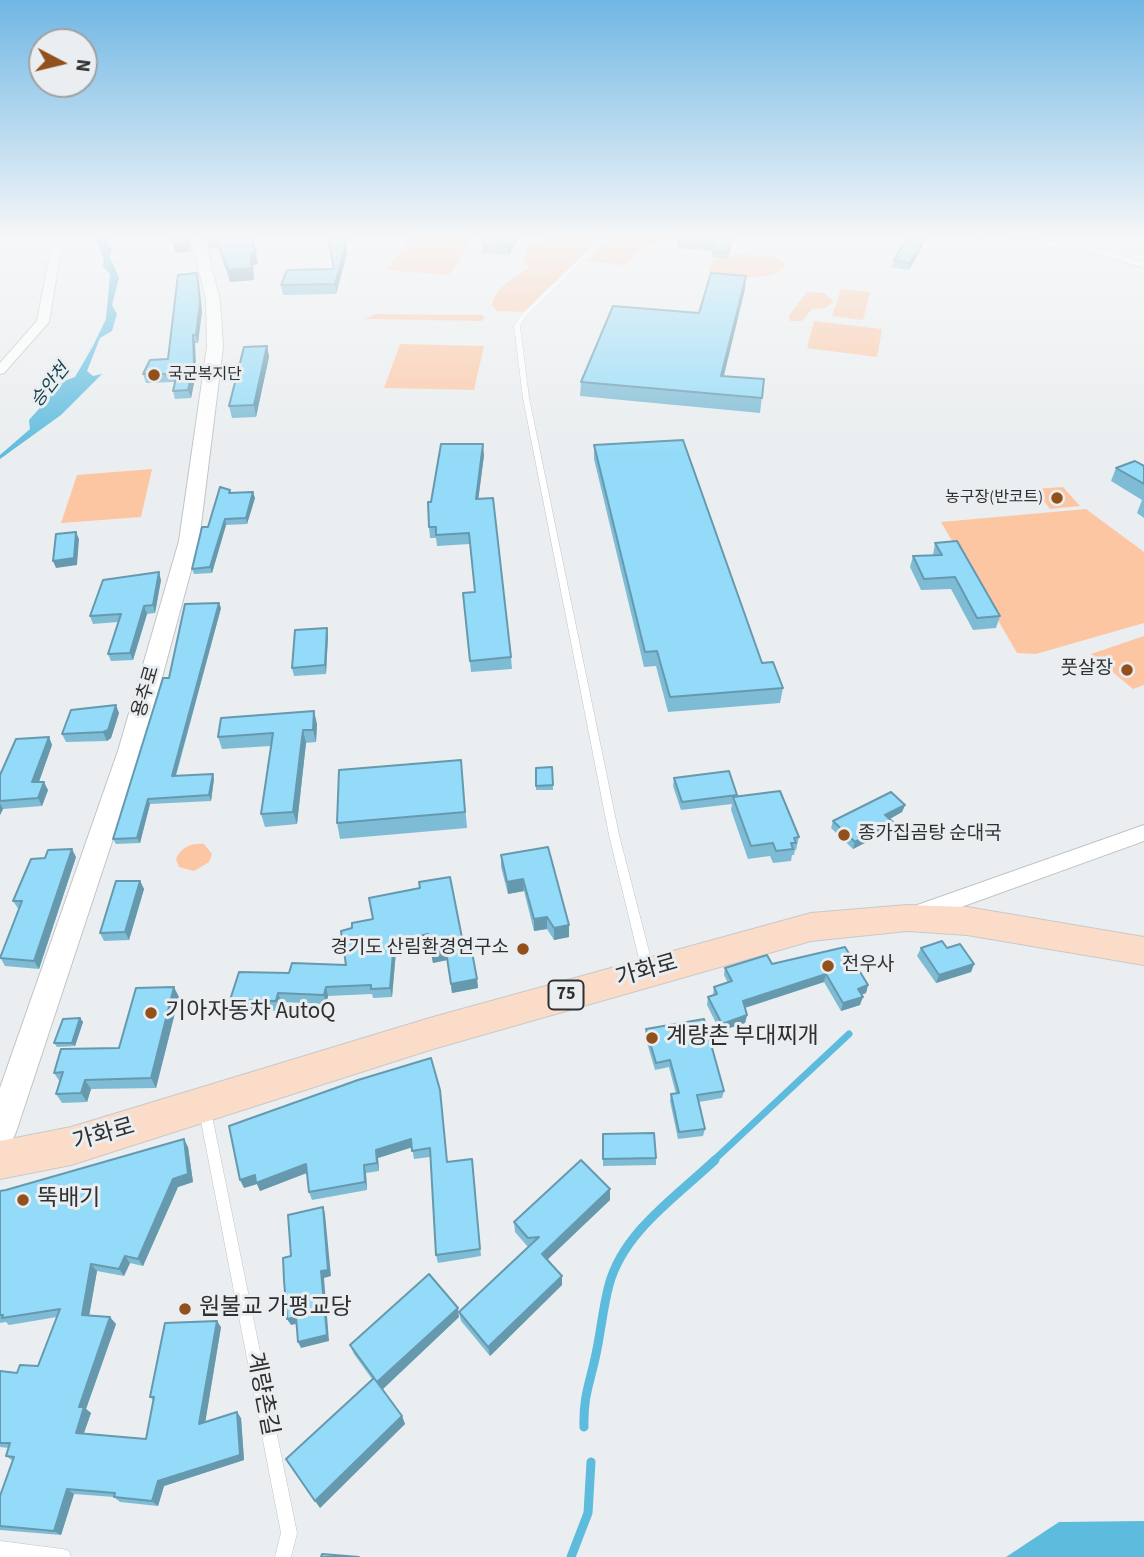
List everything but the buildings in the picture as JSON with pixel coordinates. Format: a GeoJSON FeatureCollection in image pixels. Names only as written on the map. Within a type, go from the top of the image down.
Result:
{"type":"FeatureCollection","features":[{"type":"Feature","properties":{"kind":"main road","name":"가화로"},"geometry":{"type":"LineString","coordinates":[[0,1160],[71,1146],[204,1107],[433,1033],[811,927],[907,918],[980,923],[1144,951]]}},
{"type":"Feature","properties":{"kind":"street"},"geometry":{"type":"LineString","coordinates":[[0,370],[43,322],[45,311]]}},
{"type":"Feature","properties":{"kind":"street","name":"용추로"},"geometry":{"type":"LineString","coordinates":[[0,1132],[88,884],[131,751],[189,541],[215,346],[213,311]]}},
{"type":"Feature","properties":{"kind":"street"},"geometry":{"type":"LineString","coordinates":[[907,918],[1144,833]]}},
{"type":"Feature","properties":{"kind":"lane"},"geometry":{"type":"LineString","coordinates":[[529,311],[517,326],[526,398],[614,835],[648,972]]}},
{"type":"Feature","properties":{"kind":"lane","name":"계량촌길"},"geometry":{"type":"LineString","coordinates":[[204,1107],[289,1533],[283,1557]]}},
{"type":"Feature","properties":{"kind":"lane"},"geometry":{"type":"LineString","coordinates":[[0,1549],[64,1557]]}},
{"type":"Feature","properties":{"kind":"shaded area"},"geometry":{"type":"Polygon","coordinates":[[[792,311],[811,311],[802,321],[790,321],[789,315],[792,311]]]}},
{"type":"Feature","properties":{"kind":"shaded area"},"geometry":{"type":"Polygon","coordinates":[[[834,311],[865,311],[863,320],[832,316],[834,311]]]}},
{"type":"Feature","properties":{"kind":"shaded area"},"geometry":{"type":"Polygon","coordinates":[[[375,314],[482,315],[485,318],[481,321],[365,319],[375,314]]]}},
{"type":"Feature","properties":{"kind":"shaded area"},"geometry":{"type":"Polygon","coordinates":[[[814,321],[882,329],[877,357],[807,348],[814,321]]]}},
{"type":"Feature","properties":{"kind":"shaded area"},"geometry":{"type":"Polygon","coordinates":[[[400,344],[484,346],[474,390],[384,388],[400,344]]]}},
{"type":"Feature","properties":{"kind":"shaded area"},"geometry":{"type":"Polygon","coordinates":[[[152,469],[141,517],[61,523],[77,475],[152,469]]]}},
{"type":"Feature","properties":{"kind":"shaded area","name":"농구장(반코트)"},"geometry":{"type":"Polygon","coordinates":[[[1063,487],[1080,506],[1050,509],[1035,489],[1063,487]]]}},
{"type":"Feature","properties":{"kind":"shaded area"},"geometry":{"type":"Polygon","coordinates":[[[1086,509],[1144,552],[1144,623],[1036,654],[1017,653],[941,522],[1086,509]]]}},
{"type":"Feature","properties":{"kind":"shaded area","name":"풋살장"},"geometry":{"type":"Polygon","coordinates":[[[1144,636],[1144,685],[1133,689],[1091,654],[1144,636]]]}},
{"type":"Feature","properties":{"kind":"shaded area"},"geometry":{"type":"Polygon","coordinates":[[[204,844],[212,854],[209,862],[194,871],[179,867],[176,859],[181,851],[191,845],[204,844]]]}},
{"type":"Feature","properties":{"kind":"water"},"geometry":{"type":"Polygon","coordinates":[[[107,311],[115,311],[117,314],[112,331],[100,338],[87,371],[93,376],[102,374],[61,415],[0,459],[0,455],[30,429],[29,420],[64,381],[75,377],[106,319],[107,311]]]}},
{"type":"Feature","properties":{"kind":"water"},"geometry":{"type":"Polygon","coordinates":[[[1144,1521],[1144,1557],[1006,1557],[1059,1522],[1144,1521]]]}},
{"type":"Feature","properties":{"kind":"waterway"},"geometry":{"type":"LineString","coordinates":[[713,1161],[849,1034]]}},
{"type":"Feature","properties":{"kind":"waterway"},"geometry":{"type":"LineString","coordinates":[[584,1427],[587,1390],[607,1293],[616,1266],[626,1248],[653,1216],[715,1160]]}},
{"type":"Feature","properties":{"kind":"waterway"},"geometry":{"type":"LineString","coordinates":[[571,1557],[588,1513],[591,1462]]}},
{"type":"Feature","properties":{"kind":"place","name":"국군복지단"},"geometry":{"type":"Point","coordinates":[154,375]}},
{"type":"Feature","properties":{"kind":"place","name":"농구장(반코트)"},"geometry":{"type":"Point","coordinates":[1057,498]}},
{"type":"Feature","properties":{"kind":"place","name":"풋살장"},"geometry":{"type":"Point","coordinates":[1127,670]}},
{"type":"Feature","properties":{"kind":"place","name":"종가집곰탕 순대국"},"geometry":{"type":"Point","coordinates":[844,835]}},
{"type":"Feature","properties":{"kind":"place","name":"경기도 산림환경연구소"},"geometry":{"type":"Point","coordinates":[523,949]}},
{"type":"Feature","properties":{"kind":"place","name":"전우사"},"geometry":{"type":"Point","coordinates":[828,966]}},
{"type":"Feature","properties":{"kind":"place","name":"기아자동차 AutoQ"},"geometry":{"type":"Point","coordinates":[151,1013]}},
{"type":"Feature","properties":{"kind":"place","name":"계량촌 부대찌개"},"geometry":{"type":"Point","coordinates":[652,1038]}},
{"type":"Feature","properties":{"kind":"place","name":"뚝배기"},"geometry":{"type":"Point","coordinates":[23,1200]}},
{"type":"Feature","properties":{"kind":"place","name":"원불교 가평교당"},"geometry":{"type":"Point","coordinates":[185,1309]}},
{"type":"Feature","properties":{"kind":"water label","name":"승안천"},"geometry":{"type":"Point","coordinates":[51,386]}}]}
